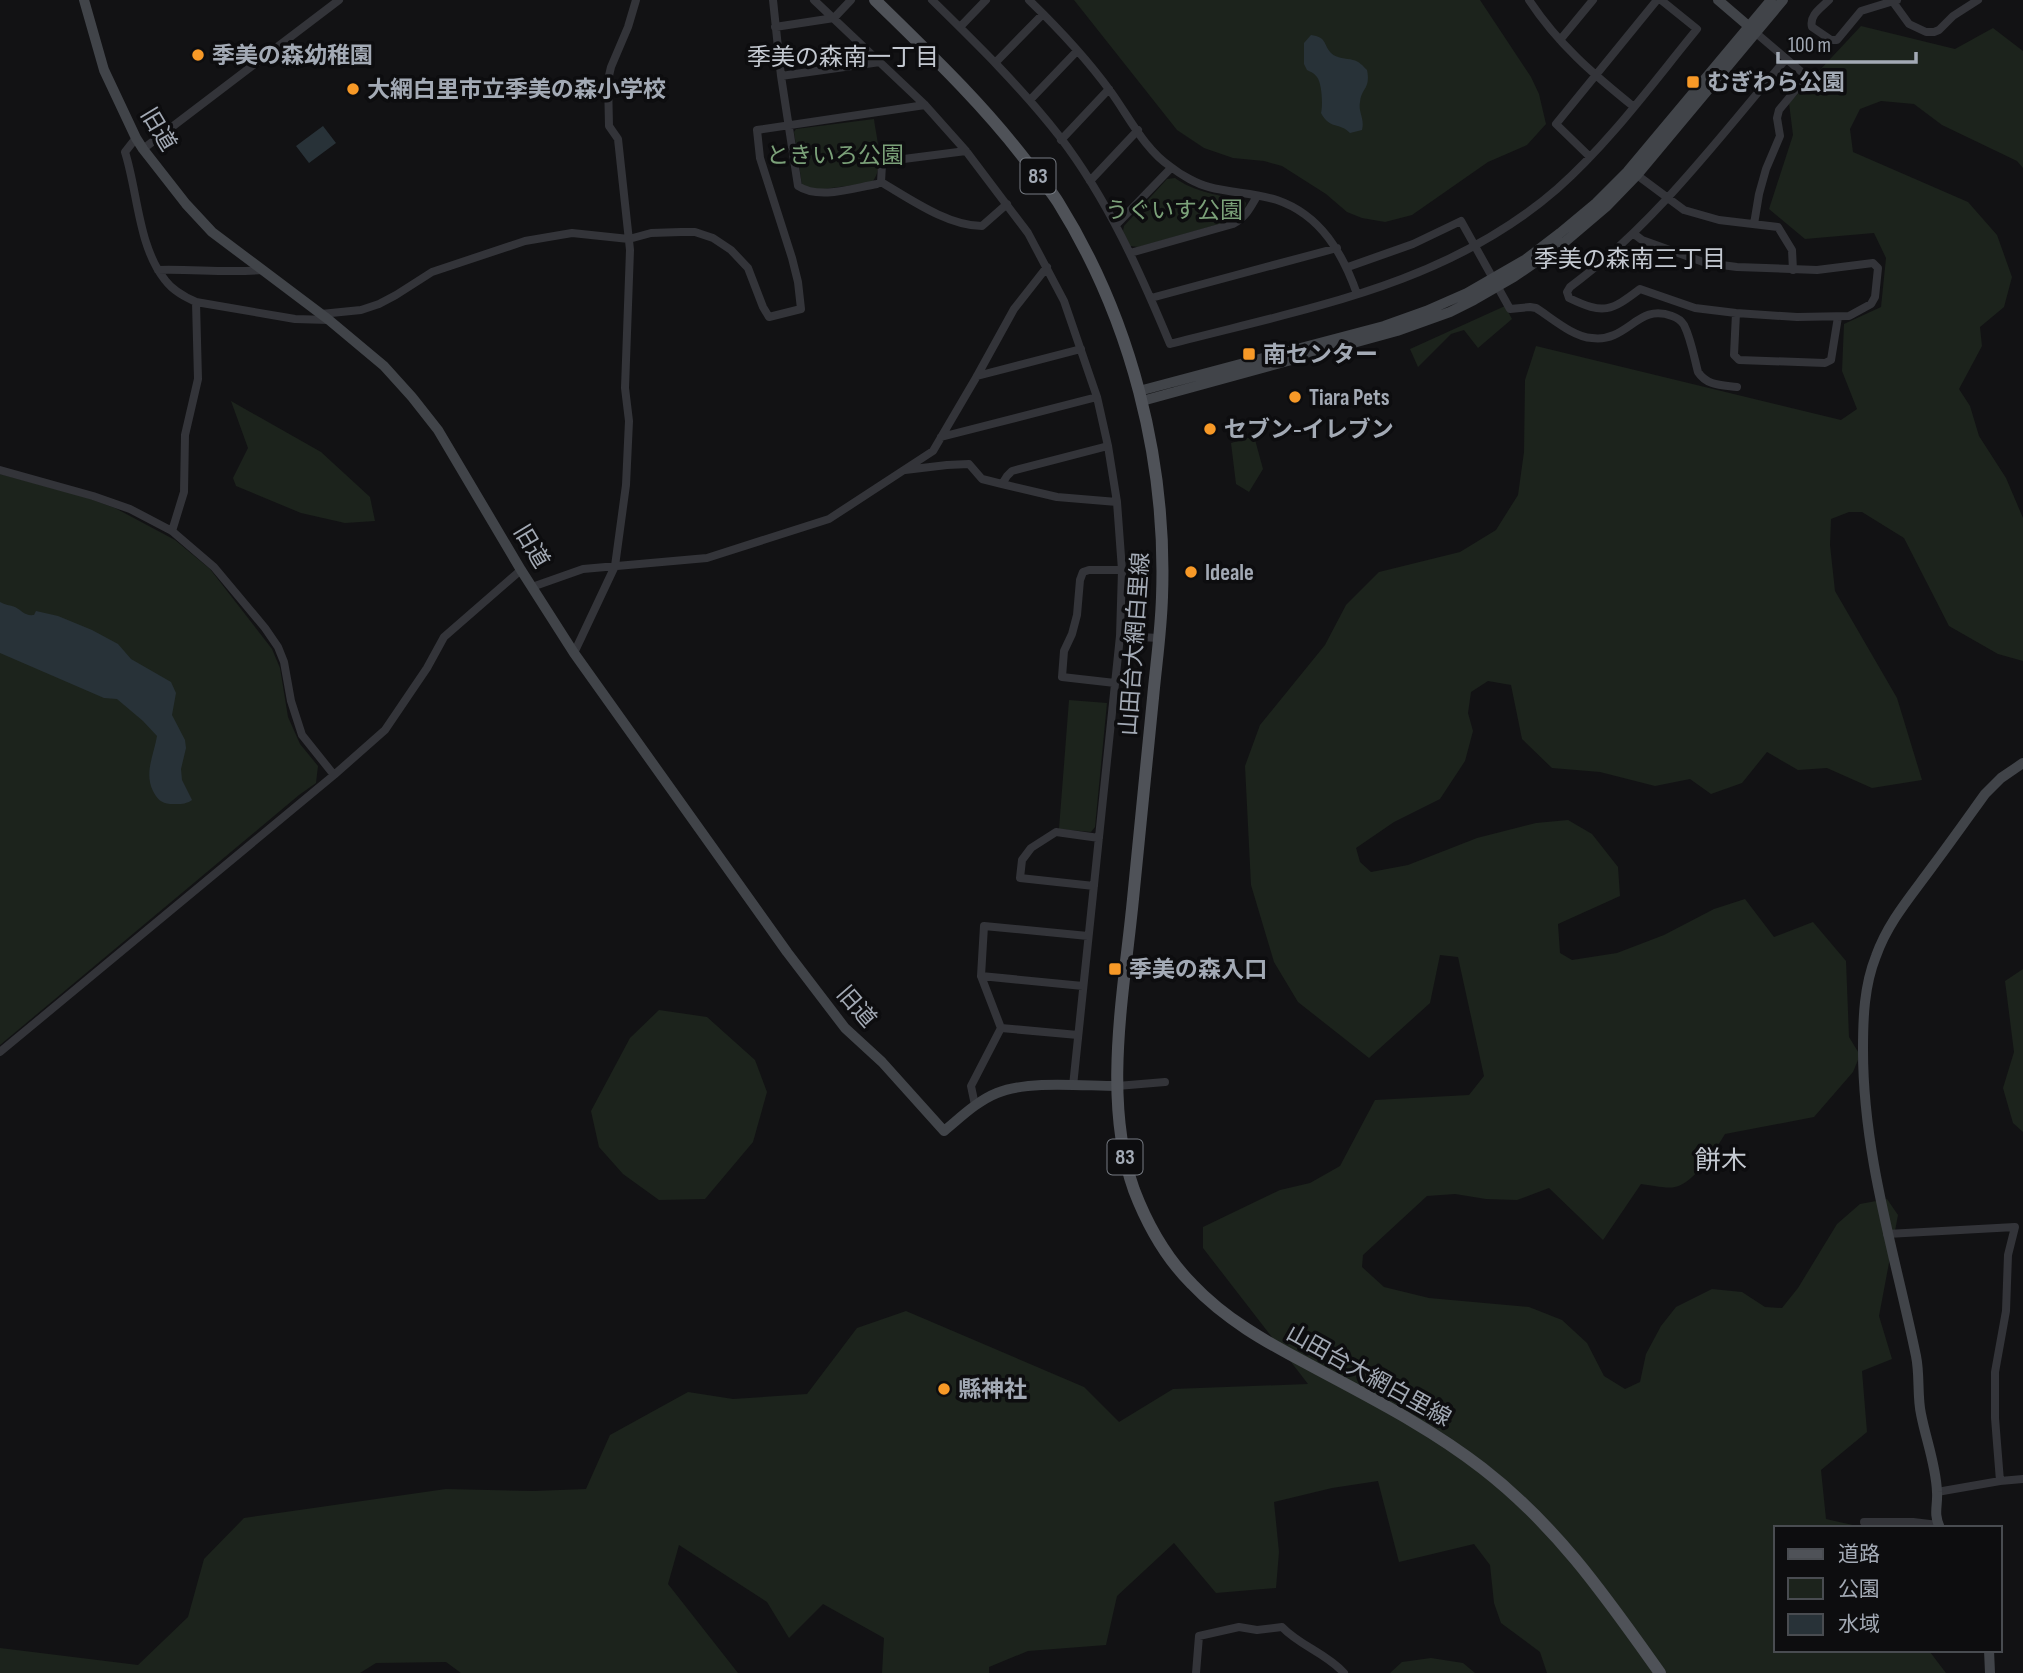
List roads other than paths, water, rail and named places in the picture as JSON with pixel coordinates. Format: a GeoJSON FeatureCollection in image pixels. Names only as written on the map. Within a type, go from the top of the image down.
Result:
{"type":"FeatureCollection","features":[{"type":"Feature","properties":{"kind":"main road","name":"山田台大網白里線"},"geometry":{"type":"LineString","coordinates":[[875,0],[997,123],[1057,201],[1106,292],[1140,396],[1154,459],[1160,518],[1162,599],[1121,1023],[1117,1098],[1122,1149],[1135,1190],[1153,1232],[1178,1269],[1226,1315],[1246,1329],[1418,1425],[1455,1448],[1504,1486],[1544,1522],[1596,1583],[1658,1672]]}},
{"type":"Feature","properties":{"kind":"street","name":"旧道"},"geometry":{"type":"LineString","coordinates":[[84,0],[104,70],[143,149],[212,232],[325,317],[384,366],[412,397],[438,430],[574,653],[787,952],[845,1028],[882,1062],[944,1131],[975,1105]]}},
{"type":"Feature","properties":{"kind":"street"},"geometry":{"type":"LineString","coordinates":[[143,149],[339,0]]}},
{"type":"Feature","properties":{"kind":"street"},"geometry":{"type":"LineString","coordinates":[[574,653],[615,566],[626,485],[629,422],[625,388],[629,239],[618,139],[609,126],[608,80],[636,0]]}},
{"type":"Feature","properties":{"kind":"street"},"geometry":{"type":"LineString","coordinates":[[773,0],[797,186],[805,191],[820,193],[881,182]]}},
{"type":"Feature","properties":{"kind":"street"},"geometry":{"type":"LineString","coordinates":[[814,0],[925,106],[966,152],[1028,233],[1064,301],[1097,397],[1117,502],[1122,570],[1120,636],[1073,1086]]}},
{"type":"Feature","properties":{"kind":"street"},"geometry":{"type":"LineString","coordinates":[[775,27],[834,18],[851,0]]}},
{"type":"Feature","properties":{"kind":"street"},"geometry":{"type":"LineString","coordinates":[[932,0],[996,62],[1061,139],[1116,225],[1170,344],[1357,295],[1420,273],[1504,229],[1546,197],[1590,157],[1697,29],[1659,0],[1556,124],[1590,157]]}},
{"type":"Feature","properties":{"kind":"street"},"geometry":{"type":"LineString","coordinates":[[960,27],[986,0]]}},
{"type":"Feature","properties":{"kind":"street"},"geometry":{"type":"LineString","coordinates":[[1029,0],[1077,51],[1109,89],[1152,150],[1171,168],[1206,187],[1277,200],[1303,214],[1322,229],[1337,248],[1348,267],[1357,295]]}},
{"type":"Feature","properties":{"kind":"street"},"geometry":{"type":"LineString","coordinates":[[1529,0],[1560,40],[1595,75],[1634,107]]}},
{"type":"Feature","properties":{"kind":"street"},"geometry":{"type":"LineString","coordinates":[[1560,40],[1593,0]]}},
{"type":"Feature","properties":{"kind":"street"},"geometry":{"type":"LineString","coordinates":[[1718,0],[1804,74],[1803,81],[1779,110],[1777,118],[1780,136],[1766,169],[1754,224]]}},
{"type":"Feature","properties":{"kind":"street"},"geometry":{"type":"LineString","coordinates":[[1140,396],[1314,349],[1426,311],[1495,283],[1566,241],[1606,207],[1637,175],[1752,29],[1771,0]]}},
{"type":"Feature","properties":{"kind":"street"},"geometry":{"type":"LineString","coordinates":[[1495,283],[1596,203],[1627,172],[1752,29],[1783,0]]}},
{"type":"Feature","properties":{"kind":"street"},"geometry":{"type":"LineString","coordinates":[[1829,0],[1812,16],[1811,22],[1812,27],[1831,40],[1837,40],[1860,10],[1877,5],[1895,1],[1909,24],[1926,32],[1934,32],[1978,0]]}},
{"type":"Feature","properties":{"kind":"street"},"geometry":{"type":"LineString","coordinates":[[996,62],[1043,14]]}},
{"type":"Feature","properties":{"kind":"street"},"geometry":{"type":"LineString","coordinates":[[1030,100],[1077,51]]}},
{"type":"Feature","properties":{"kind":"street"},"geometry":{"type":"LineString","coordinates":[[1634,234],[1642,240],[1706,262],[1737,267],[1818,270],[1873,262],[1878,268],[1875,297],[1871,304],[1849,316],[1797,317],[1695,308],[1640,289],[1615,308],[1589,308],[1569,298],[1567,292],[1570,287],[1634,234],[1668,199],[1786,58]]}},
{"type":"Feature","properties":{"kind":"street"},"geometry":{"type":"LineString","coordinates":[[781,76],[880,62]]}},
{"type":"Feature","properties":{"kind":"street"},"geometry":{"type":"LineString","coordinates":[[1061,139],[1109,89]]}},
{"type":"Feature","properties":{"kind":"street"},"geometry":{"type":"LineString","coordinates":[[136,138],[125,152],[147,246],[166,283],[196,302],[295,319],[325,317],[361,310],[396,295],[432,272],[525,241],[572,233],[629,239],[651,233],[695,232],[732,250],[748,268],[769,317],[801,309],[792,258],[760,158],[757,130],[925,106]]}},
{"type":"Feature","properties":{"kind":"street"},"geometry":{"type":"LineString","coordinates":[[1090,181],[1138,130]]}},
{"type":"Feature","properties":{"kind":"street"},"geometry":{"type":"LineString","coordinates":[[881,182],[882,165],[888,160],[966,152]]}},
{"type":"Feature","properties":{"kind":"street"},"geometry":{"type":"LineString","coordinates":[[1116,225],[1171,168]]}},
{"type":"Feature","properties":{"kind":"street"},"geometry":{"type":"LineString","coordinates":[[1637,175],[1684,210],[1719,220],[1778,227],[1792,250],[1793,270]]}},
{"type":"Feature","properties":{"kind":"street"},"geometry":{"type":"LineString","coordinates":[[881,182],[947,219],[968,226],[982,226],[1007,204]]}},
{"type":"Feature","properties":{"kind":"street"},"geometry":{"type":"LineString","coordinates":[[1130,253],[1233,224],[1248,212],[1256,196]]}},
{"type":"Feature","properties":{"kind":"street"},"geometry":{"type":"LineString","coordinates":[[1348,267],[1413,244],[1461,221],[1510,309],[1536,308],[1580,335],[1590,338],[1615,335],[1638,319],[1653,313],[1679,318],[1685,326],[1702,378],[1712,384],[1737,387]]}},
{"type":"Feature","properties":{"kind":"street"},"geometry":{"type":"LineString","coordinates":[[1151,298],[1337,248]]}},
{"type":"Feature","properties":{"kind":"street"},"geometry":{"type":"LineString","coordinates":[[532,587],[583,569],[707,558],[829,519],[933,451],[1014,309],[1047,267]]}},
{"type":"Feature","properties":{"kind":"street"},"geometry":{"type":"LineString","coordinates":[[158,270],[263,270]]}},
{"type":"Feature","properties":{"kind":"street"},"geometry":{"type":"LineString","coordinates":[[172,531],[184,492],[185,435],[198,379],[196,302]]}},
{"type":"Feature","properties":{"kind":"street"},"geometry":{"type":"LineString","coordinates":[[1736,313],[1734,355],[1739,360],[1825,363],[1831,360],[1838,317]]}},
{"type":"Feature","properties":{"kind":"street"},"geometry":{"type":"LineString","coordinates":[[977,376],[1080,349]]}},
{"type":"Feature","properties":{"kind":"street"},"geometry":{"type":"LineString","coordinates":[[941,437],[1097,397]]}},
{"type":"Feature","properties":{"kind":"street"},"geometry":{"type":"LineString","coordinates":[[1002,484],[1012,471],[1108,446]]}},
{"type":"Feature","properties":{"kind":"street"},"geometry":{"type":"LineString","coordinates":[[925,456],[923,461],[927,467]]}},
{"type":"Feature","properties":{"kind":"street"},"geometry":{"type":"LineString","coordinates":[[903,471],[969,464],[982,479],[1057,497],[1117,502]]}},
{"type":"Feature","properties":{"kind":"street"},"geometry":{"type":"LineString","coordinates":[[0,470],[130,509],[172,531],[214,567],[278,647],[302,735],[334,775]]}},
{"type":"Feature","properties":{"kind":"street"},"geometry":{"type":"LineString","coordinates":[[0,1052],[385,730],[444,638],[521,570]]}},
{"type":"Feature","properties":{"kind":"street"},"geometry":{"type":"LineString","coordinates":[[1115,683],[1062,677],[1064,651],[1077,615],[1083,572],[1122,570]]}},
{"type":"Feature","properties":{"kind":"street"},"geometry":{"type":"LineString","coordinates":[[1120,636],[1159,638]]}},
{"type":"Feature","properties":{"kind":"street"},"geometry":{"type":"LineString","coordinates":[[1939,1526],[1935,1517],[1937,1492],[1932,1452],[1920,1413],[1917,1360],[1877,1188],[1866,1113],[1863,1016],[1868,980],[1881,944],[1902,907],[1985,794],[2001,778],[2023,763]]}},
{"type":"Feature","properties":{"kind":"street"},"geometry":{"type":"LineString","coordinates":[[1094,887],[1020,878],[1022,860],[1031,848],[1056,832],[1099,838]]}},
{"type":"Feature","properties":{"kind":"street"},"geometry":{"type":"LineString","coordinates":[[1088,936],[984,926],[981,976],[1001,1028],[971,1086],[975,1105],[996,1093],[1014,1088],[1165,1082]]}},
{"type":"Feature","properties":{"kind":"street"},"geometry":{"type":"LineString","coordinates":[[981,976],[1083,986]]}},
{"type":"Feature","properties":{"kind":"street"},"geometry":{"type":"LineString","coordinates":[[1001,1028],[1078,1035]]}},
{"type":"Feature","properties":{"kind":"street"},"geometry":{"type":"LineString","coordinates":[[1887,1234],[2015,1227],[2008,1255],[2006,1311],[1995,1372],[1995,1418],[2000,1481]]}},
{"type":"Feature","properties":{"kind":"street"},"geometry":{"type":"LineString","coordinates":[[1937,1492],[2023,1479]]}},
{"type":"Feature","properties":{"kind":"street"},"geometry":{"type":"LineString","coordinates":[[1864,1522],[1913,1522],[1939,1526]]}},
{"type":"Feature","properties":{"kind":"street"},"geometry":{"type":"LineString","coordinates":[[1196,1673],[1199,1636],[1239,1628],[1257,1630],[1282,1627],[1293,1639],[1316,1650],[1344,1673]]}},
{"type":"Feature","properties":{"kind":"street"},"geometry":{"type":"LineString","coordinates":[[1989,1652],[1990,1673]]}},
{"type":"Feature","properties":{"kind":"water"},"geometry":{"type":"Polygon","coordinates":[[[1311,35],[1322,39],[1333,55],[1357,61],[1367,70],[1368,81],[1360,106],[1362,130],[1350,133],[1328,122],[1321,113],[1319,80],[1304,64],[1304,43],[1311,35]]]}},
{"type":"Feature","properties":{"kind":"water"},"geometry":{"type":"Polygon","coordinates":[[[323,126],[336,143],[309,163],[296,146],[323,126]]]}},
{"type":"Feature","properties":{"kind":"water"},"geometry":{"type":"Polygon","coordinates":[[[0,602],[28,615],[34,615],[36,611],[58,616],[92,630],[118,644],[131,659],[171,682],[176,693],[172,715],[185,740],[186,748],[181,769],[182,780],[192,800],[170,804],[162,802],[156,796],[149,777],[157,736],[117,699],[104,698],[0,653],[0,602]]]}},
{"type":"Feature","properties":{"kind":"place","name":"季美の森幼稚園"},"geometry":{"type":"Point","coordinates":[198,55]}},
{"type":"Feature","properties":{"kind":"place","name":"むぎわら公園"},"geometry":{"type":"Point","coordinates":[1693,82]}},
{"type":"Feature","properties":{"kind":"place","name":"大網白里市立季美の森小学校"},"geometry":{"type":"Point","coordinates":[353,89]}},
{"type":"Feature","properties":{"kind":"place","name":"南センター"},"geometry":{"type":"Point","coordinates":[1249,354]}},
{"type":"Feature","properties":{"kind":"place","name":"Tiara Pets"},"geometry":{"type":"Point","coordinates":[1295,397]}},
{"type":"Feature","properties":{"kind":"place","name":"セブン-イレブン"},"geometry":{"type":"Point","coordinates":[1210,429]}},
{"type":"Feature","properties":{"kind":"place","name":"Ideale"},"geometry":{"type":"Point","coordinates":[1191,572]}},
{"type":"Feature","properties":{"kind":"place","name":"季美の森入口"},"geometry":{"type":"Point","coordinates":[1115,969]}},
{"type":"Feature","properties":{"kind":"place","name":"縣神社"},"geometry":{"type":"Point","coordinates":[944,1389]}},
{"type":"Feature","properties":{"kind":"district","name":"季美の森南一丁目"},"geometry":{"type":"Point","coordinates":[843,57]}},
{"type":"Feature","properties":{"kind":"district","name":"季美の森南三丁目"},"geometry":{"type":"Point","coordinates":[1630,259]}},
{"type":"Feature","properties":{"kind":"district","name":"餅木"},"geometry":{"type":"Point","coordinates":[1721,1160]}},
{"type":"Feature","properties":{"kind":"park label","name":"ときいろ公園"},"geometry":{"type":"Point","coordinates":[835,155]}},
{"type":"Feature","properties":{"kind":"park label","name":"うぐいす公園"},"geometry":{"type":"Point","coordinates":[1174,210]}}]}
